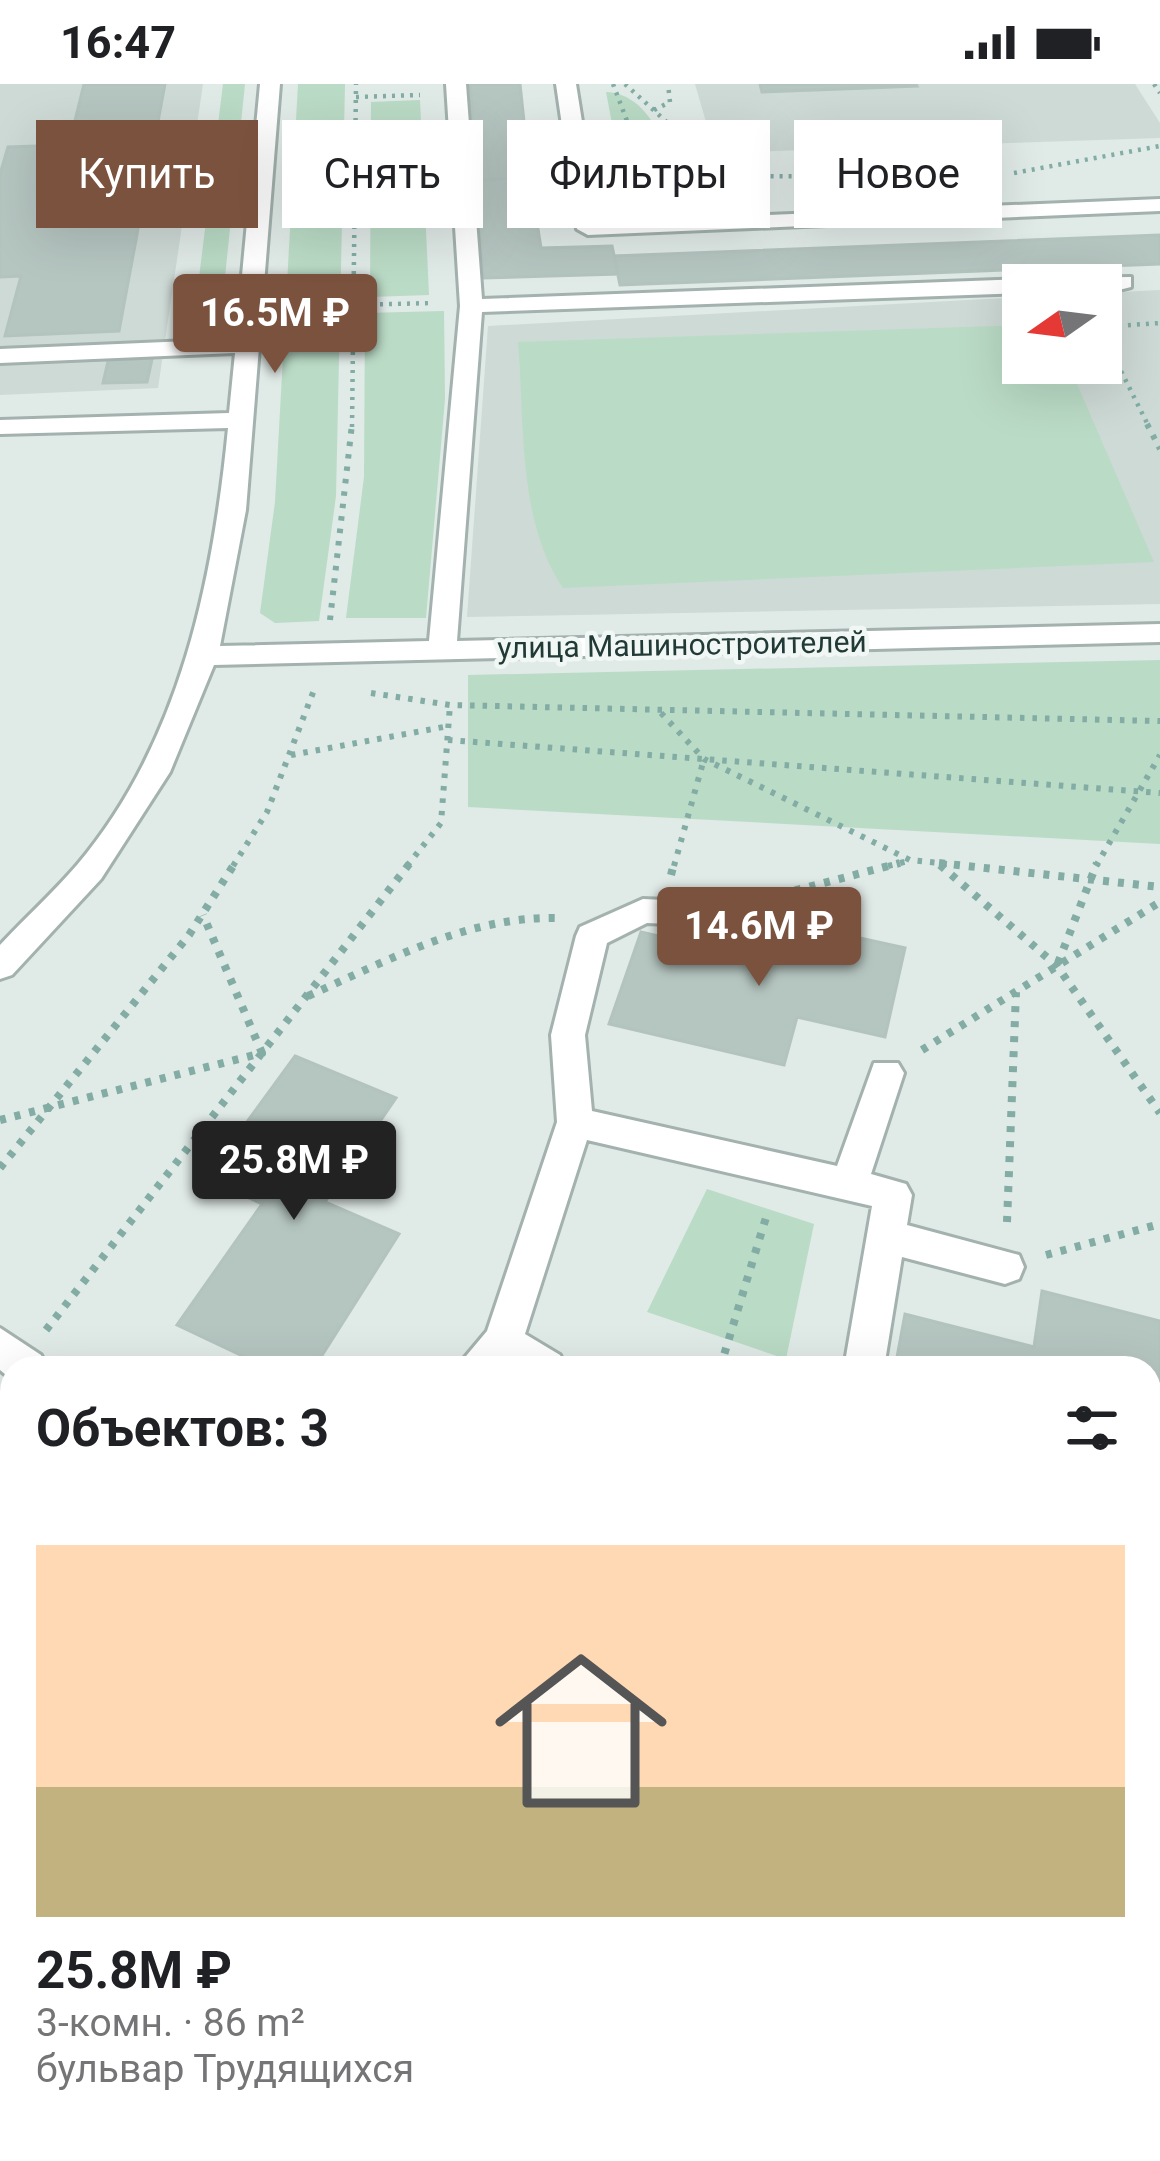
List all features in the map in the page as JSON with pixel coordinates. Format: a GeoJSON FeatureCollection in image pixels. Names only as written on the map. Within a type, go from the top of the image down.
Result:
{"type":"FeatureCollection","features":[{"type":"Feature","properties":{"kind":"street"},"geometry":{"type":"LineString","coordinates":[[0,965],[89,872],[155,772],[204,656],[233,510],[270,84]]}},
{"type":"Feature","properties":{"kind":"street"},"geometry":{"type":"LineString","coordinates":[[566,84],[571,120]]}},
{"type":"Feature","properties":{"kind":"street"},"geometry":{"type":"LineString","coordinates":[[442,651],[471,304],[456,89]]}},
{"type":"Feature","properties":{"kind":"street"},"geometry":{"type":"LineString","coordinates":[[1002,212],[1160,205]]}},
{"type":"Feature","properties":{"kind":"street"},"geometry":{"type":"LineString","coordinates":[[471,304],[1002,287]]}},
{"type":"Feature","properties":{"kind":"street"},"geometry":{"type":"LineString","coordinates":[[0,356],[248,345]]}},
{"type":"Feature","properties":{"kind":"street"},"geometry":{"type":"LineString","coordinates":[[0,427],[241,421]]}},
{"type":"Feature","properties":{"kind":"street","name":"улица Машиностроителей"},"geometry":{"type":"LineString","coordinates":[[204,656],[1160,633]]}},
{"type":"Feature","properties":{"kind":"street"},"geometry":{"type":"LineString","coordinates":[[489,1355],[575,1122],[568,1035],[592,936],[643,911],[731,915]]}},
{"type":"Feature","properties":{"kind":"street"},"geometry":{"type":"LineString","coordinates":[[849,1185],[886,1072]]}},
{"type":"Feature","properties":{"kind":"street"},"geometry":{"type":"LineString","coordinates":[[575,1122],[893,1196],[866,1356]]}},
{"type":"Feature","properties":{"kind":"street"},"geometry":{"type":"LineString","coordinates":[[886,1237],[1005,1267]]}},
{"type":"Feature","properties":{"kind":"path"},"geometry":{"type":"LineString","coordinates":[[328,627],[351,465],[356,84]]}},
{"type":"Feature","properties":{"kind":"path"},"geometry":{"type":"LineString","coordinates":[[613,84],[625,120]]}},
{"type":"Feature","properties":{"kind":"path"},"geometry":{"type":"LineString","coordinates":[[625,84],[665,120]]}},
{"type":"Feature","properties":{"kind":"path"},"geometry":{"type":"LineString","coordinates":[[654,110],[670,102],[668,84]]}},
{"type":"Feature","properties":{"kind":"path"},"geometry":{"type":"LineString","coordinates":[[1154,84],[1160,93]]}},
{"type":"Feature","properties":{"kind":"path"},"geometry":{"type":"LineString","coordinates":[[356,97],[456,89]]}},
{"type":"Feature","properties":{"kind":"path"},"geometry":{"type":"LineString","coordinates":[[1002,176],[1160,146]]}},
{"type":"Feature","properties":{"kind":"path"},"geometry":{"type":"LineString","coordinates":[[353,305],[471,304]]}},
{"type":"Feature","properties":{"kind":"path"},"geometry":{"type":"LineString","coordinates":[[1122,327],[1160,323]]}},
{"type":"Feature","properties":{"kind":"path"},"geometry":{"type":"LineString","coordinates":[[1122,372],[1160,449]]}},
{"type":"Feature","properties":{"kind":"path"},"geometry":{"type":"LineString","coordinates":[[0,1168],[4,1157],[54,1106],[202,914],[267,812],[316,684]]}},
{"type":"Feature","properties":{"kind":"path"},"geometry":{"type":"LineString","coordinates":[[361,691],[450,705],[1160,721]]}},
{"type":"Feature","properties":{"kind":"path"},"geometry":{"type":"LineString","coordinates":[[18,1356],[441,823],[450,705]]}},
{"type":"Feature","properties":{"kind":"path"},"geometry":{"type":"LineString","coordinates":[[659,711],[704,759],[910,860],[1160,887]]}},
{"type":"Feature","properties":{"kind":"path"},"geometry":{"type":"LineString","coordinates":[[290,754],[448,726]]}},
{"type":"Feature","properties":{"kind":"path"},"geometry":{"type":"LineString","coordinates":[[448,740],[1160,793]]}},
{"type":"Feature","properties":{"kind":"path"},"geometry":{"type":"LineString","coordinates":[[1057,966],[1087,882],[1133,791],[1160,755]]}},
{"type":"Feature","properties":{"kind":"path"},"geometry":{"type":"LineString","coordinates":[[661,911],[704,759]]}},
{"type":"Feature","properties":{"kind":"path"},"geometry":{"type":"LineString","coordinates":[[731,915],[767,897],[910,860]]}},
{"type":"Feature","properties":{"kind":"path"},"geometry":{"type":"LineString","coordinates":[[938,864],[1057,966],[1160,1113]]}},
{"type":"Feature","properties":{"kind":"path"},"geometry":{"type":"LineString","coordinates":[[886,1072],[1160,902]]}},
{"type":"Feature","properties":{"kind":"path"},"geometry":{"type":"LineString","coordinates":[[202,914],[262,1052]]}},
{"type":"Feature","properties":{"kind":"path"},"geometry":{"type":"LineString","coordinates":[[304,998],[440,939],[535,916],[616,924]]}},
{"type":"Feature","properties":{"kind":"path"},"geometry":{"type":"LineString","coordinates":[[1016,992],[1005,1267],[1160,1224]]}},
{"type":"Feature","properties":{"kind":"path"},"geometry":{"type":"LineString","coordinates":[[0,1120],[262,1052]]}},
{"type":"Feature","properties":{"kind":"path"},"geometry":{"type":"LineString","coordinates":[[724,1356],[782,1170]]}},
{"type":"Feature","properties":{"kind":"shaded area"},"geometry":{"type":"Polygon","coordinates":[[[0,84],[203,84],[198,120],[36,120],[36,228],[182,228],[158,388],[0,395],[0,84]]]}},
{"type":"Feature","properties":{"kind":"shaded area"},"geometry":{"type":"Polygon","coordinates":[[[695,84],[1135,84],[1160,123],[1160,138],[1002,143],[1002,120],[794,120],[794,150],[770,151],[770,120],[705,120],[695,84]]]}},
{"type":"Feature","properties":{"kind":"shaded area"},"geometry":{"type":"Polygon","coordinates":[[[1160,290],[1160,604],[467,617],[488,326],[1002,298],[1002,384],[1122,384],[1122,292],[1160,290]]]}},
{"type":"Feature","properties":{"kind":"green space"},"geometry":{"type":"Polygon","coordinates":[[[223,84],[245,84],[241,120],[219,120],[223,84]]]}},
{"type":"Feature","properties":{"kind":"green space"},"geometry":{"type":"Polygon","coordinates":[[[298,84],[345,84],[344,120],[296,120],[298,84]]]}},
{"type":"Feature","properties":{"kind":"green space"},"geometry":{"type":"Polygon","coordinates":[[[606,92],[626,97],[651,120],[611,120],[606,92]]]}},
{"type":"Feature","properties":{"kind":"green space"},"geometry":{"type":"Polygon","coordinates":[[[420,100],[421,120],[371,120],[371,102],[420,100]]]}},
{"type":"Feature","properties":{"kind":"green space"},"geometry":{"type":"Polygon","coordinates":[[[205,228],[230,228],[220,325],[193,326],[205,228]]]}},
{"type":"Feature","properties":{"kind":"green space"},"geometry":{"type":"Polygon","coordinates":[[[290,228],[342,228],[336,496],[319,621],[275,623],[260,613],[275,502],[290,228]]]}},
{"type":"Feature","properties":{"kind":"green space"},"geometry":{"type":"Polygon","coordinates":[[[370,228],[426,228],[429,295],[370,297],[370,228]]]}},
{"type":"Feature","properties":{"kind":"green space"},"geometry":{"type":"Polygon","coordinates":[[[444,311],[445,399],[426,618],[346,618],[364,477],[365,313],[444,311]]]}},
{"type":"Feature","properties":{"kind":"green space"},"geometry":{"type":"Polygon","coordinates":[[[1002,326],[1002,384],[1077,384],[1154,562],[563,588],[548,561],[530,501],[518,342],[1002,326]]]}},
{"type":"Feature","properties":{"kind":"green space"},"geometry":{"type":"Polygon","coordinates":[[[1160,660],[1160,844],[468,807],[468,675],[1160,660]]]}},
{"type":"Feature","properties":{"kind":"green space"},"geometry":{"type":"Polygon","coordinates":[[[707,1189],[814,1224],[787,1356],[647,1312],[707,1189]]]}},
{"type":"Feature","properties":{"kind":"building"},"geometry":{"type":"Polygon","coordinates":[[[84,84],[165,84],[158,120],[75,120],[84,84]]]}},
{"type":"Feature","properties":{"kind":"building"},"geometry":{"type":"Polygon","coordinates":[[[470,84],[520,84],[524,120],[507,120],[507,179],[483,180],[483,120],[473,120],[470,84]]]}},
{"type":"Feature","properties":{"kind":"building"},"geometry":{"type":"Polygon","coordinates":[[[760,84],[916,84],[917,86],[762,92],[760,84]]]}},
{"type":"Feature","properties":{"kind":"building"},"geometry":{"type":"Polygon","coordinates":[[[36,146],[36,228],[138,228],[119,331],[5,336],[21,276],[0,277],[0,174],[8,147],[36,146]]]}},
{"type":"Feature","properties":{"kind":"building"},"geometry":{"type":"Polygon","coordinates":[[[507,179],[507,228],[538,228],[541,248],[612,246],[618,274],[483,278],[483,180],[507,179]]]}},
{"type":"Feature","properties":{"kind":"building"},"geometry":{"type":"Polygon","coordinates":[[[1160,235],[1160,264],[1002,264],[1002,270],[620,285],[614,256],[1160,235]]]}},
{"type":"Feature","properties":{"kind":"building"},"geometry":{"type":"Polygon","coordinates":[[[153,355],[147,382],[103,383],[109,357],[153,355]]]}},
{"type":"Feature","properties":{"kind":"building"},"geometry":{"type":"Polygon","coordinates":[[[759,916],[905,948],[885,1037],[797,1017],[784,1065],[609,1024],[641,932],[746,956],[759,916]]]}},
{"type":"Feature","properties":{"kind":"building"},"geometry":{"type":"Polygon","coordinates":[[[295,1056],[396,1098],[325,1202],[399,1234],[322,1356],[243,1356],[177,1325],[262,1204],[206,1178],[295,1056]]]}},
{"type":"Feature","properties":{"kind":"building"},"geometry":{"type":"Polygon","coordinates":[[[1042,1291],[1160,1321],[1160,1356],[897,1356],[905,1314],[1034,1347],[1042,1291]]]}}]}
